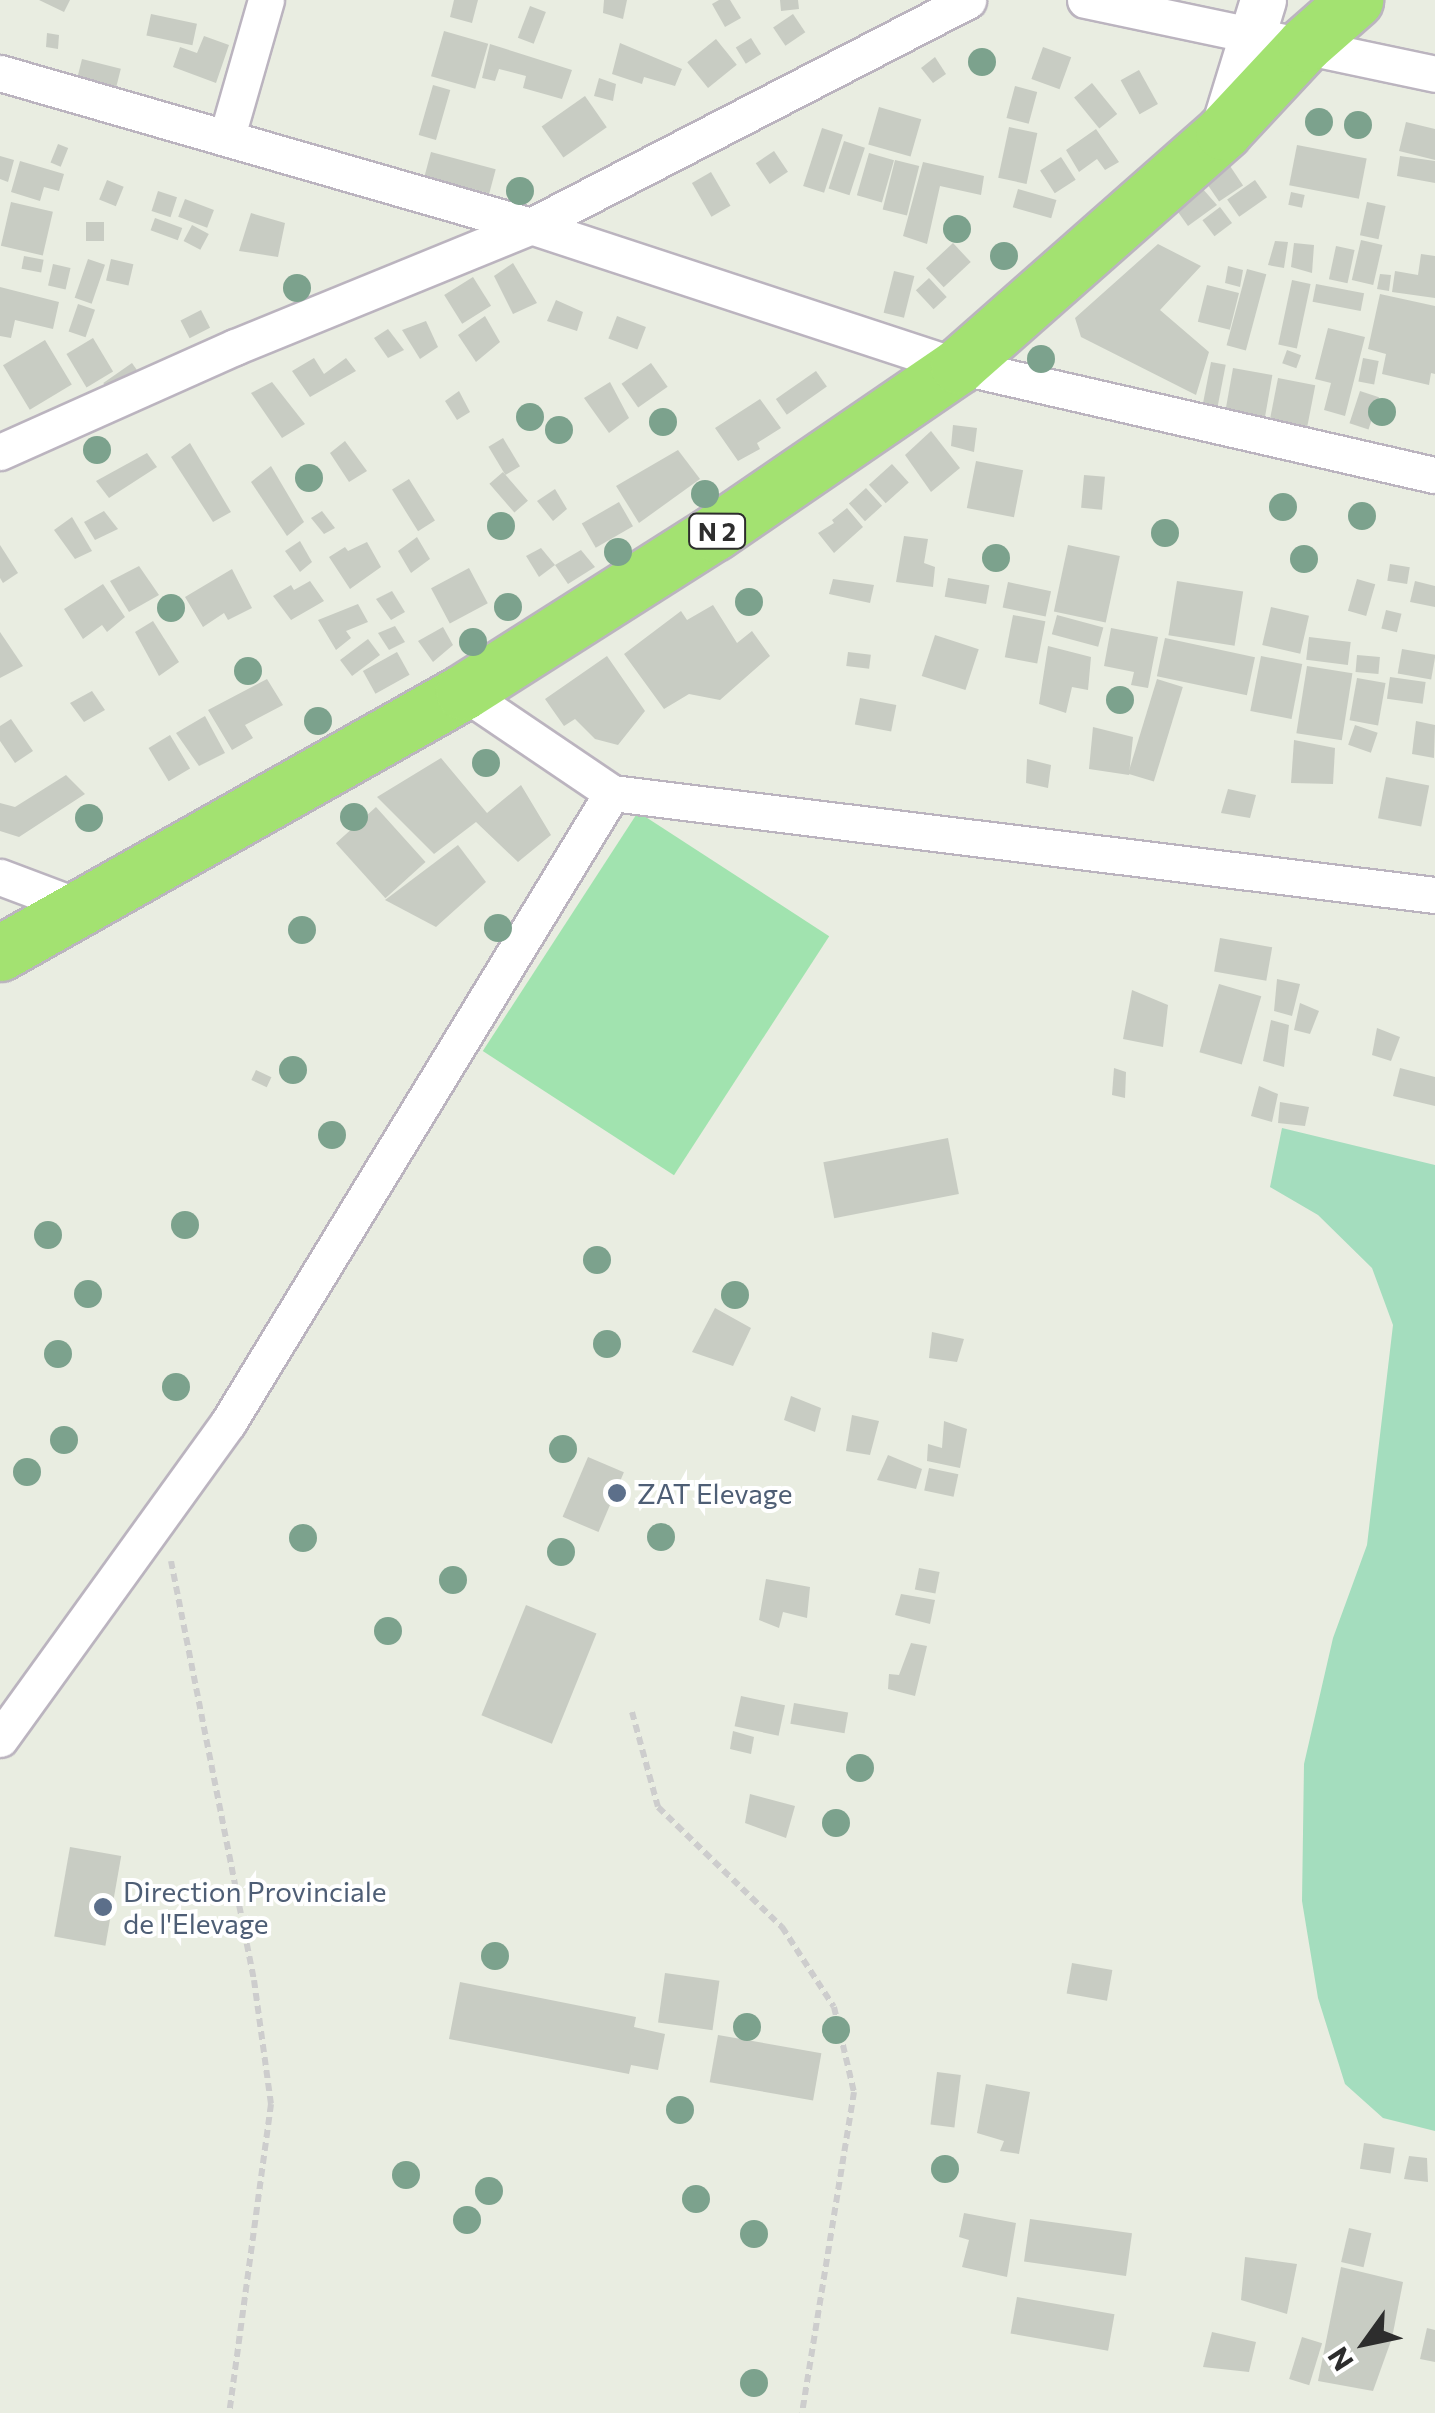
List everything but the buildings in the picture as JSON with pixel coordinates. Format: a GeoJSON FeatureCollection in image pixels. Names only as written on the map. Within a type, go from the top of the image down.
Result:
{"type":"FeatureCollection","features":[{"type":"Feature","properties":{"kind":"main road","name":"N 2"},"geometry":{"type":"LineString","coordinates":[[0,953],[85,909],[464,692],[714,533],[958,366],[1222,132],[1305,44],[1355,0]]}},
{"type":"Feature","properties":{"kind":"street"},"geometry":{"type":"LineString","coordinates":[[227,136],[266,0]]}},
{"type":"Feature","properties":{"kind":"street"},"geometry":{"type":"LineString","coordinates":[[0,452],[234,347],[531,226],[968,0]]}},
{"type":"Feature","properties":{"kind":"street"},"geometry":{"type":"LineString","coordinates":[[1085,0],[1257,18],[1305,44],[1435,74]]}},
{"type":"Feature","properties":{"kind":"street"},"geometry":{"type":"LineString","coordinates":[[1222,132],[1257,18]]}},
{"type":"Feature","properties":{"kind":"street"},"geometry":{"type":"LineString","coordinates":[[0,73],[531,226],[958,366],[1435,475]]}},
{"type":"Feature","properties":{"kind":"street"},"geometry":{"type":"LineString","coordinates":[[464,692],[612,794],[1435,895]]}},
{"type":"Feature","properties":{"kind":"street"},"geometry":{"type":"LineString","coordinates":[[0,1739],[228,1423],[612,794]]}},
{"type":"Feature","properties":{"kind":"street"},"geometry":{"type":"LineString","coordinates":[[0,877],[85,909]]}},
{"type":"Feature","properties":{"kind":"path"},"geometry":{"type":"LineString","coordinates":[[163,1514],[182,1634],[254,1980],[270,2104],[230,2413]]}},
{"type":"Feature","properties":{"kind":"path"},"geometry":{"type":"LineString","coordinates":[[632,1712],[658,1807],[782,1927],[834,2007],[854,2092],[802,2413]]}},
{"type":"Feature","properties":{"kind":"green space"},"geometry":{"type":"Polygon","coordinates":[[[638,812],[829,936],[674,1175],[483,1051],[638,812]]]}},
{"type":"Feature","properties":{"kind":"green space"},"geometry":{"type":"Polygon","coordinates":[[[1282,1128],[1435,1165],[1435,2131],[1383,2118],[1345,2084],[1318,1998],[1302,1901],[1304,1764],[1333,1638],[1367,1545],[1393,1325],[1372,1268],[1318,1215],[1270,1187],[1282,1128]]]}},
{"type":"Feature","properties":{"kind":"place","name":"ZAT Elevage"},"geometry":{"type":"Point","coordinates":[617,1493]}},
{"type":"Feature","properties":{"kind":"place","name":"Direction Provinciale de l'Elevage"},"geometry":{"type":"Point","coordinates":[103,1907]}}]}
